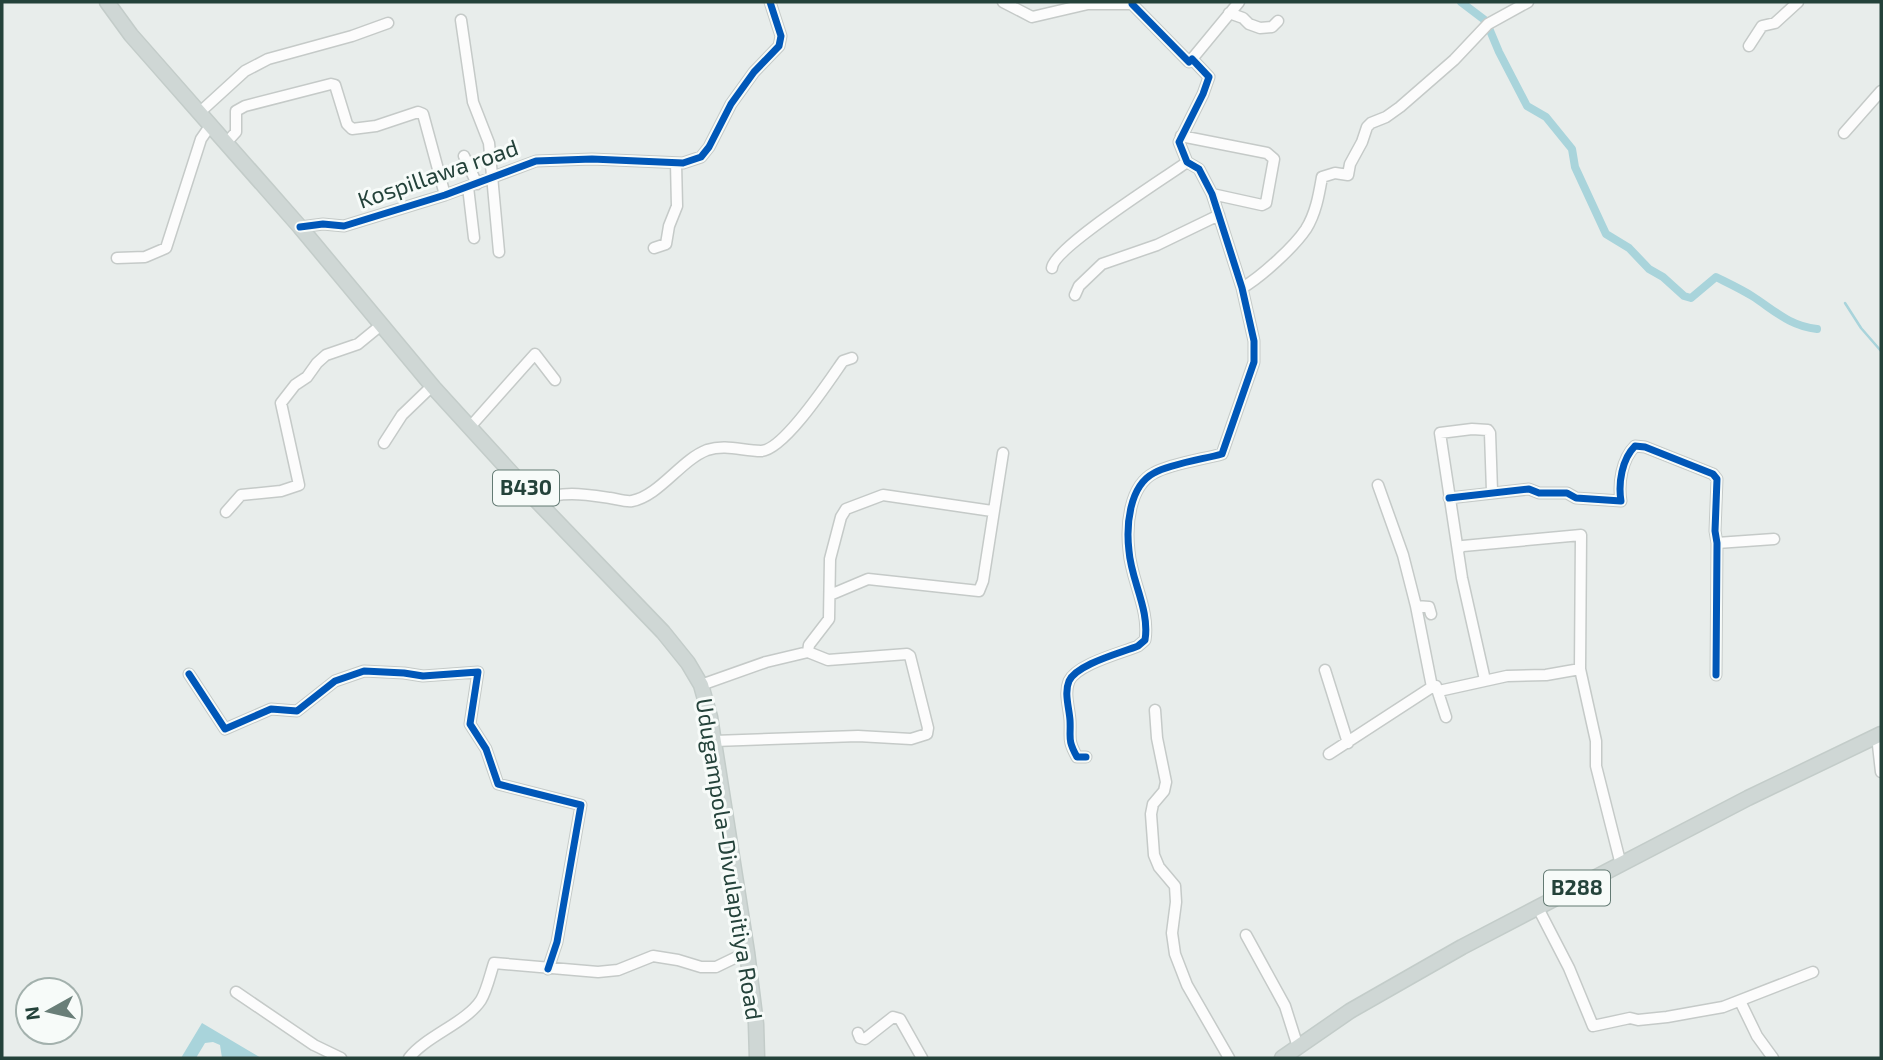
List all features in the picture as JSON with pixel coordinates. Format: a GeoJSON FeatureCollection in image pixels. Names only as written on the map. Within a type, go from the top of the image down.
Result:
{"type":"FeatureCollection","features":[{"type":"Feature","properties":{"kind":"main road","name":"Udugampola-Divulapitiya Road"},"geometry":{"type":"LineString","coordinates":[[107,2],[131,35],[300,227],[434,388],[536,500],[663,632],[688,663],[701,685],[710,717],[747,952],[756,1024],[757,1058]]}},
{"type":"Feature","properties":{"kind":"main road","name":"B288"},"geometry":{"type":"LineString","coordinates":[[1282,1058],[1350,1011],[1462,947],[1748,797],[1879,735]]}},
{"type":"Feature","properties":{"kind":"street","name":"Kospillawa road"},"geometry":{"type":"LineString","coordinates":[[300,227],[323,224],[344,226],[445,195],[536,161],[592,159],[683,163],[701,157],[731,104],[754,72],[779,46],[780,36],[770,2]]}},
{"type":"Feature","properties":{"kind":"street"},"geometry":{"type":"LineString","coordinates":[[1003,2],[1032,17],[1088,4],[1133,3],[1189,62],[1239,2]]}},
{"type":"Feature","properties":{"kind":"street"},"geometry":{"type":"LineString","coordinates":[[1242,288],[1266,270],[1306,229],[1317,203],[1322,177],[1335,173],[1348,175],[1350,164],[1367,127],[1400,107],[1454,61],[1488,24],[1528,2]]}},
{"type":"Feature","properties":{"kind":"street"},"geometry":{"type":"LineString","coordinates":[[1749,46],[1762,26],[1775,23],[1798,2]]}},
{"type":"Feature","properties":{"kind":"street"},"geometry":{"type":"LineString","coordinates":[[1229,13],[1260,28],[1272,27],[1278,21]]}},
{"type":"Feature","properties":{"kind":"street"},"geometry":{"type":"LineString","coordinates":[[461,20],[473,102],[489,143],[499,251]]}},
{"type":"Feature","properties":{"kind":"street"},"geometry":{"type":"LineString","coordinates":[[200,113],[245,71],[268,59],[352,36],[388,23]]}},
{"type":"Feature","properties":{"kind":"street"},"geometry":{"type":"LineString","coordinates":[[1086,757],[1077,757],[1069,743],[1070,721],[1066,695],[1070,680],[1080,669],[1138,646],[1145,640],[1147,631],[1128,551],[1130,508],[1141,484],[1154,473],[1222,454],[1254,362],[1254,341],[1242,288],[1212,194],[1199,169],[1187,162],[1179,142],[1209,77],[1192,59]]}},
{"type":"Feature","properties":{"kind":"street"},"geometry":{"type":"LineString","coordinates":[[226,143],[236,132],[236,111],[245,106],[331,84],[335,85],[347,124],[352,129],[376,127],[418,112],[423,114],[445,195]]}},
{"type":"Feature","properties":{"kind":"street"},"geometry":{"type":"LineString","coordinates":[[1844,133],[1881,90]]}},
{"type":"Feature","properties":{"kind":"street"},"geometry":{"type":"LineString","coordinates":[[117,258],[145,257],[166,248],[201,139],[210,126]]}},
{"type":"Feature","properties":{"kind":"street"},"geometry":{"type":"LineString","coordinates":[[1181,136],[1267,153],[1274,159],[1266,203],[1262,205],[1212,194]]}},
{"type":"Feature","properties":{"kind":"street"},"geometry":{"type":"LineString","coordinates":[[464,156],[473,185],[474,238]]}},
{"type":"Feature","properties":{"kind":"street"},"geometry":{"type":"LineString","coordinates":[[1052,268],[1056,258],[1076,239],[1087,234],[1187,162]]}},
{"type":"Feature","properties":{"kind":"street"},"geometry":{"type":"LineString","coordinates":[[654,247],[666,244],[669,226],[677,206],[676,163]]}},
{"type":"Feature","properties":{"kind":"street"},"geometry":{"type":"LineString","coordinates":[[1075,295],[1079,286],[1102,264],[1157,245],[1219,215]]}},
{"type":"Feature","properties":{"kind":"street"},"geometry":{"type":"LineString","coordinates":[[226,512],[241,495],[281,491],[299,485],[281,403],[295,385],[307,377],[327,355],[358,344],[380,326]]}},
{"type":"Feature","properties":{"kind":"street"},"geometry":{"type":"LineString","coordinates":[[470,427],[535,355],[555,380]]}},
{"type":"Feature","properties":{"kind":"street"},"geometry":{"type":"LineString","coordinates":[[536,500],[561,493],[632,501],[652,491],[683,465],[708,450],[735,447],[763,451],[773,447],[796,425],[843,361],[852,358]]}},
{"type":"Feature","properties":{"kind":"street"},"geometry":{"type":"LineString","coordinates":[[384,443],[402,415],[429,389],[434,388]]}},
{"type":"Feature","properties":{"kind":"street"},"geometry":{"type":"LineString","coordinates":[[1485,680],[1458,549],[1440,433],[1488,430],[1493,457],[1492,491]]}},
{"type":"Feature","properties":{"kind":"street"},"geometry":{"type":"LineString","coordinates":[[1449,498],[1492,491],[1529,489],[1539,493],[1621,502],[1620,482],[1628,453],[1635,446],[1645,447],[1713,474],[1717,478],[1716,675]]}},
{"type":"Feature","properties":{"kind":"street"},"geometry":{"type":"LineString","coordinates":[[830,595],[868,579],[979,591],[983,581],[1003,453]]}},
{"type":"Feature","properties":{"kind":"street"},"geometry":{"type":"LineString","coordinates":[[1378,485],[1403,555],[1435,689],[1446,717]]}},
{"type":"Feature","properties":{"kind":"street"},"geometry":{"type":"LineString","coordinates":[[808,652],[809,645],[829,619],[830,559],[841,517],[846,509],[883,495],[992,512]]}},
{"type":"Feature","properties":{"kind":"street"},"geometry":{"type":"LineString","coordinates":[[1458,549],[1463,546],[1581,535],[1580,669],[1596,741],[1596,766],[1620,865]]}},
{"type":"Feature","properties":{"kind":"street"},"geometry":{"type":"LineString","coordinates":[[1717,543],[1774,539]]}},
{"type":"Feature","properties":{"kind":"street"},"geometry":{"type":"LineString","coordinates":[[1416,606],[1429,607],[1432,614]]}},
{"type":"Feature","properties":{"kind":"street"},"geometry":{"type":"LineString","coordinates":[[701,685],[766,662],[808,652],[828,660],[907,654],[910,656],[928,728],[927,734],[911,739],[858,736],[714,741]]}},
{"type":"Feature","properties":{"kind":"street"},"geometry":{"type":"LineString","coordinates":[[1329,754],[1435,689],[1507,676],[1546,675],[1580,669]]}},
{"type":"Feature","properties":{"kind":"street"},"geometry":{"type":"LineString","coordinates":[[1325,670],[1349,743]]}},
{"type":"Feature","properties":{"kind":"street"},"geometry":{"type":"LineString","coordinates":[[189,674],[225,729],[271,709],[297,710],[335,681],[364,671],[423,676],[478,671],[470,724],[486,749],[498,783],[581,805],[557,942],[548,969]]}},
{"type":"Feature","properties":{"kind":"street"},"geometry":{"type":"LineString","coordinates":[[1155,710],[1157,738],[1166,782],[1164,791],[1153,804],[1151,814],[1154,855],[1159,867],[1175,886],[1172,933],[1175,954],[1187,985],[1229,1058]]}},
{"type":"Feature","properties":{"kind":"street"},"geometry":{"type":"LineString","coordinates":[[1879,735],[1881,772]]}},
{"type":"Feature","properties":{"kind":"street"},"geometry":{"type":"LineString","coordinates":[[1538,908],[1569,968],[1593,1026],[1630,1018],[1638,1020],[1667,1017],[1723,1007],[1813,972]]}},
{"type":"Feature","properties":{"kind":"street"},"geometry":{"type":"LineString","coordinates":[[1246,935],[1285,1006],[1298,1048]]}},
{"type":"Feature","properties":{"kind":"street"},"geometry":{"type":"LineString","coordinates":[[409,1058],[415,1050],[454,1024],[481,1000],[494,964],[598,972],[618,970],[653,956],[701,967],[716,967],[747,952]]}},
{"type":"Feature","properties":{"kind":"street"},"geometry":{"type":"LineString","coordinates":[[236,992],[314,1045],[341,1058]]}},
{"type":"Feature","properties":{"kind":"street"},"geometry":{"type":"LineString","coordinates":[[1740,1001],[1757,1035],[1773,1058]]}},
{"type":"Feature","properties":{"kind":"street"},"geometry":{"type":"LineString","coordinates":[[858,1034],[860,1038],[865,1038],[893,1017],[900,1019],[922,1058]]}},
{"type":"Feature","properties":{"kind":"water"},"geometry":{"type":"Polygon","coordinates":[[[202,1023],[261,1058],[222,1058],[220,1045],[213,1042],[205,1043],[196,1058],[181,1058],[202,1023]]]}},
{"type":"Feature","properties":{"kind":"waterway"},"geometry":{"type":"LineString","coordinates":[[1461,2],[1486,21],[1527,106],[1546,117],[1572,149],[1575,167],[1606,234],[1629,248],[1649,269],[1663,277],[1684,296],[1691,298],[1716,277],[1748,293],[1790,321],[1817,329]]}},
{"type":"Feature","properties":{"kind":"waterway"},"geometry":{"type":"LineString","coordinates":[[1845,303],[1861,328],[1881,351]]}},
{"type":"Feature","properties":{"kind":"cycle path"},"geometry":{"type":"LineString","coordinates":[[300,227],[323,224],[344,226],[445,195],[536,161],[592,159],[683,163],[701,157],[731,104],[754,72],[779,46],[781,36],[770,2]]}},
{"type":"Feature","properties":{"kind":"cycle path"},"geometry":{"type":"LineString","coordinates":[[1086,757],[1077,757],[1071,742],[1067,695],[1069,681],[1090,664],[1138,646],[1145,640],[1143,606],[1130,562],[1128,541],[1134,497],[1139,487],[1154,473],[1178,464],[1222,454],[1254,362],[1254,341],[1242,288],[1212,194],[1199,169],[1187,162],[1179,142],[1209,77],[1192,59],[1189,62],[1133,2]]}},
{"type":"Feature","properties":{"kind":"cycle path"},"geometry":{"type":"LineString","coordinates":[[1449,498],[1529,489],[1539,493],[1567,493],[1576,498],[1621,501],[1622,472],[1635,446],[1645,447],[1713,474],[1717,479],[1716,675]]}},
{"type":"Feature","properties":{"kind":"cycle path"},"geometry":{"type":"LineString","coordinates":[[189,674],[225,729],[271,709],[297,711],[335,681],[364,671],[423,676],[478,672],[470,724],[486,749],[498,784],[581,805],[557,942],[548,969]]}}]}
